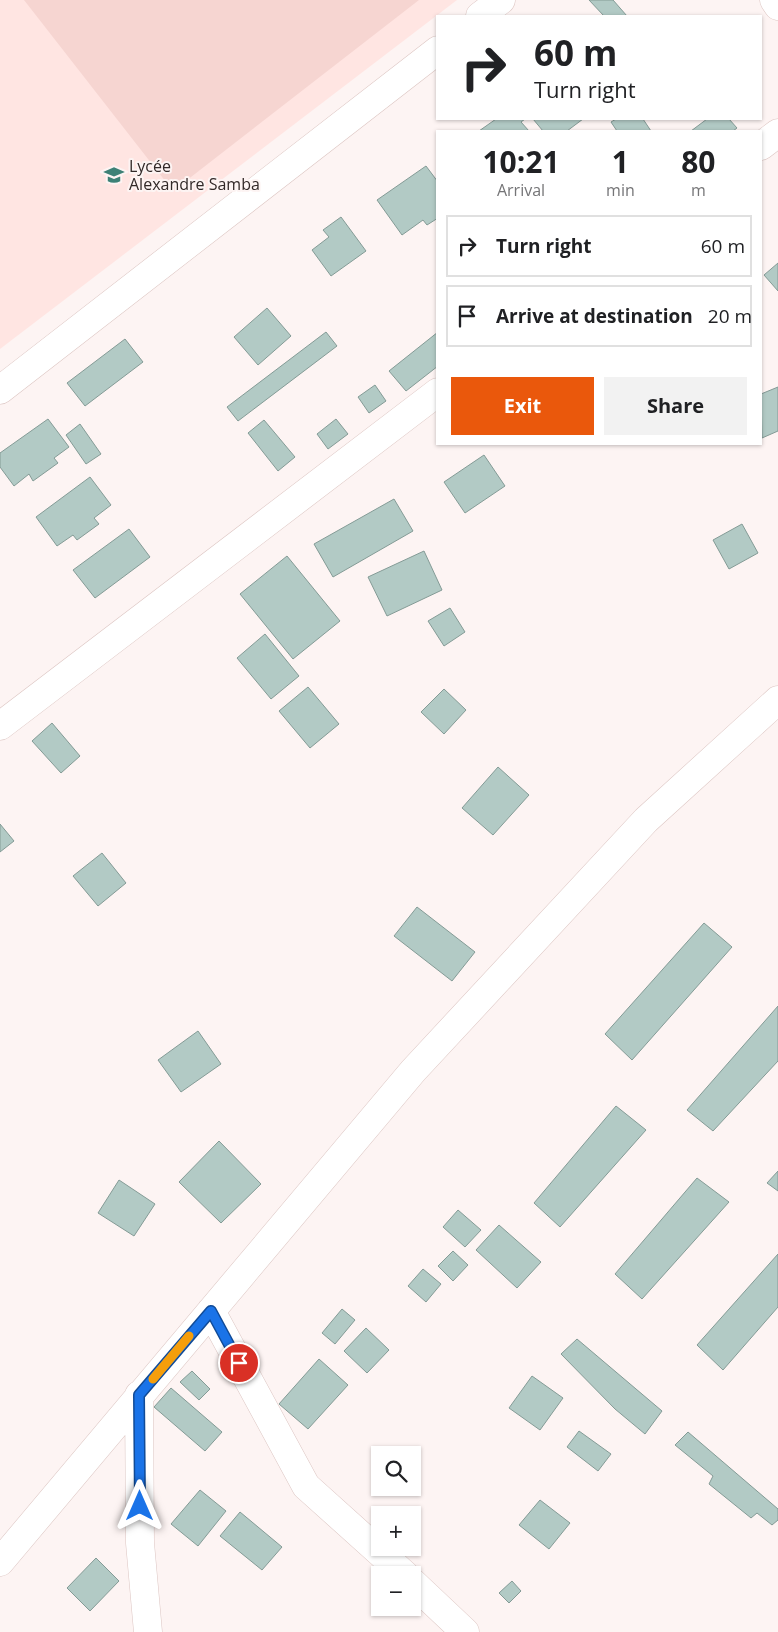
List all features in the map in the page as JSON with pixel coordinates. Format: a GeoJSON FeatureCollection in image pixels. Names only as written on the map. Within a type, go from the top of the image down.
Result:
{"type":"FeatureCollection","features":[{"type":"Feature","properties":{"kind":"street"},"geometry":{"type":"LineString","coordinates":[[481,15],[501,0]]}},
{"type":"Feature","properties":{"kind":"street"},"geometry":{"type":"LineString","coordinates":[[774,0],[778,6]]}},
{"type":"Feature","properties":{"kind":"street"},"geometry":{"type":"LineString","coordinates":[[0,390],[436,52]]}},
{"type":"Feature","properties":{"kind":"street"},"geometry":{"type":"LineString","coordinates":[[762,145],[778,133]]}},
{"type":"Feature","properties":{"kind":"street"},"geometry":{"type":"LineString","coordinates":[[0,726],[436,394]]}},
{"type":"Feature","properties":{"kind":"street"},"geometry":{"type":"LineString","coordinates":[[0,1562],[413,1071],[646,820],[778,700]]}},
{"type":"Feature","properties":{"kind":"street"},"geometry":{"type":"LineString","coordinates":[[211,1311],[306,1486],[395,1566]]}},
{"type":"Feature","properties":{"kind":"street"},"geometry":{"type":"LineString","coordinates":[[139,1395],[140,1543],[148,1632]]}},
{"type":"Feature","properties":{"kind":"street"},"geometry":{"type":"LineString","coordinates":[[421,1590],[465,1632]]}},
{"type":"Feature","properties":{"kind":"shaded area","name":"Lycée Alexandre Samba"},"geometry":{"type":"Polygon","coordinates":[[[0,0],[457,0],[436,15],[0,349],[0,0]]]}},
{"type":"Feature","properties":{"kind":"shaded area"},"geometry":{"type":"Polygon","coordinates":[[[24,0],[419,0],[173,191],[24,0]]]}},
{"type":"Feature","properties":{"kind":"building"},"geometry":{"type":"Polygon","coordinates":[[[589,0],[613,0],[626,15],[603,15],[589,0]]]}},
{"type":"Feature","properties":{"kind":"building"},"geometry":{"type":"Polygon","coordinates":[[[495,120],[524,120],[521,122],[528,130],[480,130],[495,120]]]}},
{"type":"Feature","properties":{"kind":"building"},"geometry":{"type":"Polygon","coordinates":[[[534,120],[582,120],[568,130],[542,130],[534,120]]]}},
{"type":"Feature","properties":{"kind":"building"},"geometry":{"type":"Polygon","coordinates":[[[614,120],[644,120],[650,130],[616,130],[611,122],[614,120]]]}},
{"type":"Feature","properties":{"kind":"building"},"geometry":{"type":"Polygon","coordinates":[[[706,120],[730,120],[737,128],[734,130],[692,130],[706,120]]]}},
{"type":"Feature","properties":{"kind":"building"},"geometry":{"type":"Polygon","coordinates":[[[426,166],[436,179],[436,219],[427,225],[423,220],[402,235],[377,200],[426,166]]]}},
{"type":"Feature","properties":{"kind":"building"},"geometry":{"type":"Polygon","coordinates":[[[341,217],[366,251],[331,276],[312,250],[329,237],[323,230],[341,217]]]}},
{"type":"Feature","properties":{"kind":"building"},"geometry":{"type":"Polygon","coordinates":[[[778,263],[778,291],[764,275],[778,263]]]}},
{"type":"Feature","properties":{"kind":"building"},"geometry":{"type":"Polygon","coordinates":[[[267,308],[291,336],[258,365],[234,337],[267,308]]]}},
{"type":"Feature","properties":{"kind":"building"},"geometry":{"type":"Polygon","coordinates":[[[326,332],[337,346],[238,421],[227,407],[326,332]]]}},
{"type":"Feature","properties":{"kind":"building"},"geometry":{"type":"Polygon","coordinates":[[[436,334],[436,368],[406,391],[389,371],[436,334]]]}},
{"type":"Feature","properties":{"kind":"building"},"geometry":{"type":"Polygon","coordinates":[[[125,339],[143,362],[85,406],[67,383],[125,339]]]}},
{"type":"Feature","properties":{"kind":"building"},"geometry":{"type":"Polygon","coordinates":[[[375,385],[386,401],[369,413],[358,397],[375,385]]]}},
{"type":"Feature","properties":{"kind":"building"},"geometry":{"type":"Polygon","coordinates":[[[778,387],[778,431],[762,438],[762,394],[778,387]]]}},
{"type":"Feature","properties":{"kind":"building"},"geometry":{"type":"Polygon","coordinates":[[[48,419],[69,447],[54,458],[58,463],[33,481],[29,474],[14,486],[0,467],[0,453],[48,419]]]}},
{"type":"Feature","properties":{"kind":"building"},"geometry":{"type":"Polygon","coordinates":[[[336,419],[348,434],[328,449],[317,434],[336,419]]]}},
{"type":"Feature","properties":{"kind":"building"},"geometry":{"type":"Polygon","coordinates":[[[264,420],[295,457],[278,471],[248,433],[264,420]]]}},
{"type":"Feature","properties":{"kind":"building"},"geometry":{"type":"Polygon","coordinates":[[[80,424],[101,454],[86,464],[66,435],[80,424]]]}},
{"type":"Feature","properties":{"kind":"building"},"geometry":{"type":"Polygon","coordinates":[[[484,455],[505,486],[465,513],[444,482],[484,455]]]}},
{"type":"Feature","properties":{"kind":"building"},"geometry":{"type":"Polygon","coordinates":[[[90,477],[111,505],[94,518],[99,524],[77,540],[73,535],[57,546],[36,517],[90,477]]]}},
{"type":"Feature","properties":{"kind":"building"},"geometry":{"type":"Polygon","coordinates":[[[394,499],[413,531],[333,577],[314,544],[394,499]]]}},
{"type":"Feature","properties":{"kind":"building"},"geometry":{"type":"Polygon","coordinates":[[[742,524],[758,553],[729,569],[713,540],[742,524]]]}},
{"type":"Feature","properties":{"kind":"building"},"geometry":{"type":"Polygon","coordinates":[[[129,529],[150,557],[95,598],[73,570],[129,529]]]}},
{"type":"Feature","properties":{"kind":"building"},"geometry":{"type":"Polygon","coordinates":[[[424,551],[442,590],[387,616],[368,577],[424,551]]]}},
{"type":"Feature","properties":{"kind":"building"},"geometry":{"type":"Polygon","coordinates":[[[287,556],[340,621],[293,659],[240,594],[287,556]]]}},
{"type":"Feature","properties":{"kind":"building"},"geometry":{"type":"Polygon","coordinates":[[[450,608],[465,632],[444,646],[428,621],[450,608]]]}},
{"type":"Feature","properties":{"kind":"building"},"geometry":{"type":"Polygon","coordinates":[[[265,634],[299,676],[271,699],[237,658],[265,634]]]}},
{"type":"Feature","properties":{"kind":"building"},"geometry":{"type":"Polygon","coordinates":[[[308,687],[339,724],[310,748],[279,711],[308,687]]]}},
{"type":"Feature","properties":{"kind":"building"},"geometry":{"type":"Polygon","coordinates":[[[444,689],[466,710],[444,734],[421,712],[444,689]]]}},
{"type":"Feature","properties":{"kind":"building"},"geometry":{"type":"Polygon","coordinates":[[[52,723],[80,756],[61,773],[32,741],[52,723]]]}},
{"type":"Feature","properties":{"kind":"building"},"geometry":{"type":"Polygon","coordinates":[[[498,767],[529,795],[493,835],[462,808],[498,767]]]}},
{"type":"Feature","properties":{"kind":"building"},"geometry":{"type":"Polygon","coordinates":[[[0,824],[14,841],[0,852],[0,824]]]}},
{"type":"Feature","properties":{"kind":"building"},"geometry":{"type":"Polygon","coordinates":[[[102,853],[126,883],[98,906],[73,876],[102,853]]]}},
{"type":"Feature","properties":{"kind":"building"},"geometry":{"type":"Polygon","coordinates":[[[417,907],[475,952],[452,981],[394,936],[417,907]]]}},
{"type":"Feature","properties":{"kind":"building"},"geometry":{"type":"Polygon","coordinates":[[[704,923],[732,947],[632,1060],[605,1034],[704,923]]]}},
{"type":"Feature","properties":{"kind":"building"},"geometry":{"type":"Polygon","coordinates":[[[778,1006],[778,1061],[713,1131],[687,1110],[778,1006]]]}},
{"type":"Feature","properties":{"kind":"building"},"geometry":{"type":"Polygon","coordinates":[[[198,1031],[221,1064],[181,1092],[158,1060],[198,1031]]]}},
{"type":"Feature","properties":{"kind":"building"},"geometry":{"type":"Polygon","coordinates":[[[616,1106],[646,1130],[560,1227],[534,1203],[616,1106]]]}},
{"type":"Feature","properties":{"kind":"building"},"geometry":{"type":"Polygon","coordinates":[[[219,1141],[261,1184],[221,1223],[179,1182],[219,1141]]]}},
{"type":"Feature","properties":{"kind":"building"},"geometry":{"type":"Polygon","coordinates":[[[778,1171],[778,1191],[767,1183],[778,1171]]]}},
{"type":"Feature","properties":{"kind":"building"},"geometry":{"type":"Polygon","coordinates":[[[697,1178],[729,1202],[642,1299],[615,1274],[697,1178]]]}},
{"type":"Feature","properties":{"kind":"building"},"geometry":{"type":"Polygon","coordinates":[[[119,1180],[155,1204],[134,1236],[98,1213],[119,1180]]]}},
{"type":"Feature","properties":{"kind":"building"},"geometry":{"type":"Polygon","coordinates":[[[458,1210],[481,1230],[465,1247],[443,1227],[458,1210]]]}},
{"type":"Feature","properties":{"kind":"building"},"geometry":{"type":"Polygon","coordinates":[[[499,1225],[541,1262],[517,1288],[476,1250],[499,1225]]]}},
{"type":"Feature","properties":{"kind":"building"},"geometry":{"type":"Polygon","coordinates":[[[453,1251],[468,1265],[453,1281],[438,1266],[453,1251]]]}},
{"type":"Feature","properties":{"kind":"building"},"geometry":{"type":"Polygon","coordinates":[[[778,1254],[778,1307],[723,1370],[697,1345],[778,1254]]]}},
{"type":"Feature","properties":{"kind":"building"},"geometry":{"type":"Polygon","coordinates":[[[423,1269],[441,1284],[426,1302],[408,1286],[423,1269]]]}},
{"type":"Feature","properties":{"kind":"building"},"geometry":{"type":"Polygon","coordinates":[[[342,1309],[355,1320],[335,1344],[322,1333],[342,1309]]]}},
{"type":"Feature","properties":{"kind":"building"},"geometry":{"type":"Polygon","coordinates":[[[366,1328],[389,1350],[367,1373],[344,1351],[366,1328]]]}},
{"type":"Feature","properties":{"kind":"building"},"geometry":{"type":"Polygon","coordinates":[[[577,1339],[662,1411],[645,1434],[615,1409],[561,1354],[577,1339]]]}},
{"type":"Feature","properties":{"kind":"building"},"geometry":{"type":"Polygon","coordinates":[[[319,1359],[348,1385],[308,1429],[279,1404],[319,1359]]]}},
{"type":"Feature","properties":{"kind":"building"},"geometry":{"type":"Polygon","coordinates":[[[192,1371],[210,1389],[199,1400],[180,1382],[192,1371]]]}},
{"type":"Feature","properties":{"kind":"building"},"geometry":{"type":"Polygon","coordinates":[[[532,1376],[563,1398],[540,1430],[509,1408],[532,1376]]]}},
{"type":"Feature","properties":{"kind":"building"},"geometry":{"type":"Polygon","coordinates":[[[171,1388],[222,1432],[205,1451],[154,1407],[171,1388]]]}},
{"type":"Feature","properties":{"kind":"building"},"geometry":{"type":"Polygon","coordinates":[[[579,1431],[611,1454],[598,1471],[567,1447],[579,1431]]]}},
{"type":"Feature","properties":{"kind":"building"},"geometry":{"type":"Polygon","coordinates":[[[688,1432],[778,1509],[778,1520],[772,1525],[757,1513],[751,1518],[709,1484],[713,1476],[675,1445],[688,1432]]]}},
{"type":"Feature","properties":{"kind":"building"},"geometry":{"type":"Polygon","coordinates":[[[200,1490],[226,1511],[198,1546],[171,1524],[200,1490]]]}},
{"type":"Feature","properties":{"kind":"building"},"geometry":{"type":"Polygon","coordinates":[[[540,1500],[570,1523],[549,1549],[519,1525],[540,1500]]]}},
{"type":"Feature","properties":{"kind":"building"},"geometry":{"type":"Polygon","coordinates":[[[240,1512],[282,1547],[262,1570],[220,1536],[240,1512]]]}},
{"type":"Feature","properties":{"kind":"building"},"geometry":{"type":"Polygon","coordinates":[[[96,1558],[119,1581],[90,1611],[67,1588],[96,1558]]]}},
{"type":"Feature","properties":{"kind":"building"},"geometry":{"type":"Polygon","coordinates":[[[512,1581],[521,1591],[509,1603],[499,1593],[512,1581]]]}},
{"type":"Feature","properties":{"kind":"slow traffic"},"geometry":{"type":"LineString","coordinates":[[153,1379],[189,1336]]}},
{"type":"Feature","properties":{"kind":"place","name":"Lycée Alexandre Samba"},"geometry":{"type":"Point","coordinates":[114,175]}},
{"type":"Feature","properties":{"kind":"route"},"geometry":{"type":"LineString","coordinates":[[140,1506],[139,1395],[211,1311],[239,1363]]}}]}
